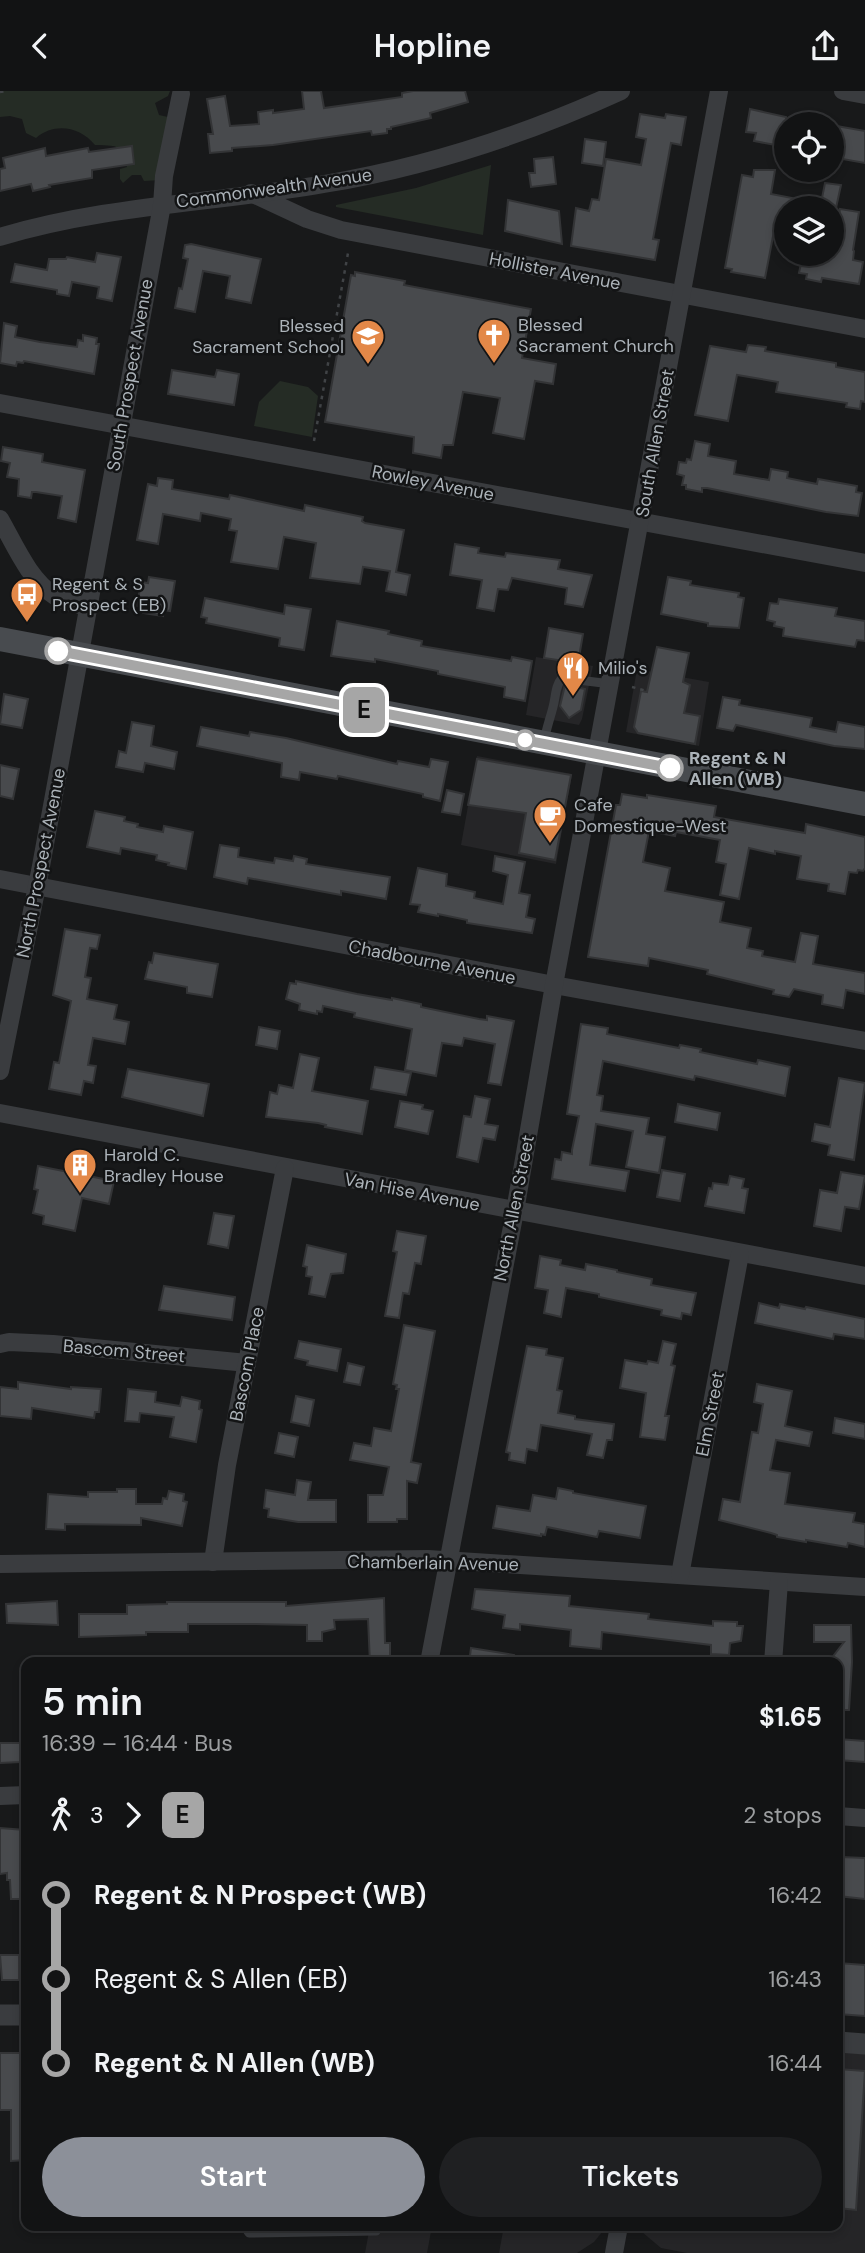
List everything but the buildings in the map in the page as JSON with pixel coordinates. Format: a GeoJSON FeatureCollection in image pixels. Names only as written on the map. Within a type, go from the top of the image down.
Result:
{"type":"FeatureCollection","features":[{"type":"Feature","properties":{"kind":"main road"},"geometry":{"type":"LineString","coordinates":[[0,639],[865,804]]}},
{"type":"Feature","properties":{"kind":"street","name":"Commonwealth Avenue"},"geometry":{"type":"LineString","coordinates":[[0,237],[39,225],[80,217],[323,185],[407,166],[535,127],[621,91]]}},
{"type":"Feature","properties":{"kind":"street","name":"South Allen Street"},"geometry":{"type":"LineString","coordinates":[[597,754],[719,91]]}},
{"type":"Feature","properties":{"kind":"street"},"geometry":{"type":"LineString","coordinates":[[843,91],[865,95]]}},
{"type":"Feature","properties":{"kind":"street","name":"South Prospect Avenue"},"geometry":{"type":"LineString","coordinates":[[78,655],[181,94]]}},
{"type":"Feature","properties":{"kind":"street","name":"Hollister Avenue"},"geometry":{"type":"LineString","coordinates":[[251,193],[307,219],[341,230],[865,329]]}},
{"type":"Feature","properties":{"kind":"street","name":"Rowley Avenue"},"geometry":{"type":"LineString","coordinates":[[0,403],[865,563]]}},
{"type":"Feature","properties":{"kind":"street"},"geometry":{"type":"LineString","coordinates":[[0,519],[40,583],[60,599],[87,607]]}},
{"type":"Feature","properties":{"kind":"street","name":"North Prospect Avenue"},"geometry":{"type":"LineString","coordinates":[[0,1071],[38,886],[78,655]]}},
{"type":"Feature","properties":{"kind":"street","name":"North Allen Street"},"geometry":{"type":"LineString","coordinates":[[430,1657],[515,1211],[597,754]]}},
{"type":"Feature","properties":{"kind":"street","name":"Chadbourne Avenue"},"geometry":{"type":"LineString","coordinates":[[0,879],[554,985],[865,1041]]}},
{"type":"Feature","properties":{"kind":"street","name":"Van Hise Avenue"},"geometry":{"type":"LineString","coordinates":[[0,1113],[865,1276]]}},
{"type":"Feature","properties":{"kind":"street","name":"Bascom Place"},"geometry":{"type":"LineString","coordinates":[[213,1562],[227,1465],[285,1167]]}},
{"type":"Feature","properties":{"kind":"street","name":"Elm Street"},"geometry":{"type":"LineString","coordinates":[[680,1575],[740,1254]]}},
{"type":"Feature","properties":{"kind":"street","name":"Bascom Street"},"geometry":{"type":"LineString","coordinates":[[0,1344],[53,1344],[247,1363]]}},
{"type":"Feature","properties":{"kind":"street","name":"Chamberlain Avenue"},"geometry":{"type":"LineString","coordinates":[[0,1564],[447,1560],[865,1587]]}},
{"type":"Feature","properties":{"kind":"street"},"geometry":{"type":"LineString","coordinates":[[773,1657],[779,1581]]}},
{"type":"Feature","properties":{"kind":"street"},"geometry":{"type":"LineString","coordinates":[[0,1796],[21,1795]]}},
{"type":"Feature","properties":{"kind":"street"},"geometry":{"type":"LineString","coordinates":[[843,1816],[865,1818]]}},
{"type":"Feature","properties":{"kind":"street"},"geometry":{"type":"LineString","coordinates":[[0,2015],[21,2015]]}},
{"type":"Feature","properties":{"kind":"street"},"geometry":{"type":"LineString","coordinates":[[843,2042],[865,2044]]}},
{"type":"Feature","properties":{"kind":"street"},"geometry":{"type":"LineString","coordinates":[[614,2253],[618,2231]]}},
{"type":"Feature","properties":{"kind":"lane"},"geometry":{"type":"LineString","coordinates":[[543,743],[547,722],[553,710],[557,683],[562,678],[611,684]]}},
{"type":"Feature","properties":{"kind":"lane"},"geometry":{"type":"LineString","coordinates":[[248,2231],[304,2231]]}},
{"type":"Feature","properties":{"kind":"path"},"geometry":{"type":"LineString","coordinates":[[0,92],[7,91]]}},
{"type":"Feature","properties":{"kind":"path"},"geometry":{"type":"LineString","coordinates":[[314,441],[348,253]]}},
{"type":"Feature","properties":{"kind":"path"},"geometry":{"type":"LineString","coordinates":[[632,687],[647,691]]}},
{"type":"Feature","properties":{"kind":"shaded area"},"geometry":{"type":"Polygon","coordinates":[[[0,91],[170,91],[168,96],[155,103],[159,115],[168,117],[161,180],[144,181],[141,175],[132,175],[123,183],[120,169],[127,167],[119,150],[115,146],[95,145],[75,131],[59,128],[36,138],[26,133],[22,119],[0,117],[0,91]]]}},
{"type":"Feature","properties":{"kind":"shaded area"},"geometry":{"type":"Polygon","coordinates":[[[491,165],[483,235],[336,207],[416,188],[491,165]]]}},
{"type":"Feature","properties":{"kind":"shaded area"},"geometry":{"type":"Polygon","coordinates":[[[280,381],[308,387],[318,396],[312,437],[254,426],[259,402],[280,381]]]}},
{"type":"Feature","properties":{"kind":"shaded area"},"geometry":{"type":"Polygon","coordinates":[[[536,657],[593,666],[579,725],[526,715],[536,657]]]}},
{"type":"Feature","properties":{"kind":"shaded area"},"geometry":{"type":"Polygon","coordinates":[[[637,669],[709,682],[699,746],[626,732],[637,669]]]}},
{"type":"Feature","properties":{"kind":"shaded area"},"geometry":{"type":"Polygon","coordinates":[[[477,756],[572,774],[556,864],[461,845],[477,756]]]}},
{"type":"Feature","properties":{"kind":"shaded area"},"geometry":{"type":"Polygon","coordinates":[[[843,2042],[865,2044],[865,2253],[687,2253],[661,2248],[642,2232],[843,2231],[843,2042]]]}},
{"type":"Feature","properties":{"kind":"shaded area"},"geometry":{"type":"Polygon","coordinates":[[[369,2231],[431,2231],[427,2253],[365,2253],[369,2231]]]}},
{"type":"Feature","properties":{"kind":"shaded area"},"geometry":{"type":"Polygon","coordinates":[[[503,2231],[603,2231],[594,2242],[577,2253],[499,2253],[503,2231]]]}},
{"type":"Feature","properties":{"kind":"bus line","name":"E"},"geometry":{"type":"LineString","coordinates":[[58,651],[670,768]]}},
{"type":"Feature","properties":{"kind":"place","name":"Blessed Sacrament Church"},"geometry":{"type":"Point","coordinates":[494,365]}},
{"type":"Feature","properties":{"kind":"place","name":"Blessed Sacrament School"},"geometry":{"type":"Point","coordinates":[368,366]}},
{"type":"Feature","properties":{"kind":"place","name":"Regent & S Prospect (EB)"},"geometry":{"type":"Point","coordinates":[27,624]}},
{"type":"Feature","properties":{"kind":"place","name":"Milio's"},"geometry":{"type":"Point","coordinates":[573,698]}},
{"type":"Feature","properties":{"kind":"place","name":"Regent & N Allen (WB)"},"geometry":{"type":"Point","coordinates":[670,768]}},
{"type":"Feature","properties":{"kind":"place","name":"Cafe Domestique-West"},"geometry":{"type":"Point","coordinates":[550,845]}},
{"type":"Feature","properties":{"kind":"place","name":"Harold C. Bradley House"},"geometry":{"type":"Point","coordinates":[80,1195]}}]}
